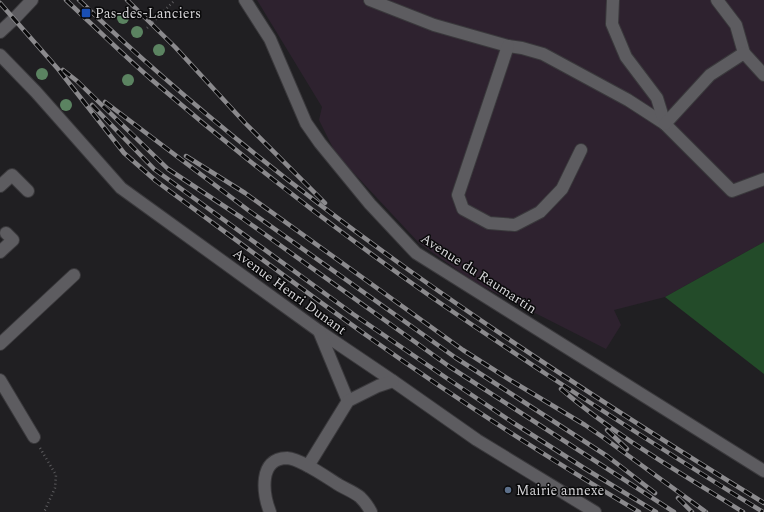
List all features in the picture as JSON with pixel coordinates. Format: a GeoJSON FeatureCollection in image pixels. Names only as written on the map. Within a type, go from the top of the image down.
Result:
{"type":"FeatureCollection","features":[{"type":"Feature","properties":{"kind":"street"},"geometry":{"type":"LineString","coordinates":[[0,32],[32,0]]}},
{"type":"Feature","properties":{"kind":"street","name":"Avenue du Raumartin"},"geometry":{"type":"LineString","coordinates":[[245,0],[270,40],[306,123],[320,143],[370,204],[416,253],[764,471]]}},
{"type":"Feature","properties":{"kind":"street"},"geometry":{"type":"LineString","coordinates":[[370,0],[434,25],[508,46],[543,54],[628,100],[665,124],[732,191],[764,179]]}},
{"type":"Feature","properties":{"kind":"street"},"geometry":{"type":"LineString","coordinates":[[613,0],[612,24],[626,57],[657,98],[665,124]]}},
{"type":"Feature","properties":{"kind":"street"},"geometry":{"type":"LineString","coordinates":[[717,0],[736,25],[744,54],[764,76]]}},
{"type":"Feature","properties":{"kind":"street"},"geometry":{"type":"LineString","coordinates":[[508,46],[458,195],[464,209],[489,223],[514,225],[540,212],[562,189],[581,150]]}},
{"type":"Feature","properties":{"kind":"street"},"geometry":{"type":"LineString","coordinates":[[665,124],[710,75],[744,54]]}},
{"type":"Feature","properties":{"kind":"street","name":"Avenue Henri Dunant"},"geometry":{"type":"LineString","coordinates":[[0,55],[36,92],[121,188],[319,331],[477,440],[595,512]]}},
{"type":"Feature","properties":{"kind":"street"},"geometry":{"type":"LineString","coordinates":[[0,186],[12,175],[28,191]]}},
{"type":"Feature","properties":{"kind":"street"},"geometry":{"type":"LineString","coordinates":[[0,252],[13,240],[6,233]]}},
{"type":"Feature","properties":{"kind":"street"},"geometry":{"type":"LineString","coordinates":[[0,344],[74,275]]}},
{"type":"Feature","properties":{"kind":"street"},"geometry":{"type":"LineString","coordinates":[[319,331],[348,401]]}},
{"type":"Feature","properties":{"kind":"street"},"geometry":{"type":"LineString","coordinates":[[0,380],[34,437]]}},
{"type":"Feature","properties":{"kind":"street"},"geometry":{"type":"LineString","coordinates":[[308,466],[348,401],[378,386],[393,381]]}},
{"type":"Feature","properties":{"kind":"street"},"geometry":{"type":"LineString","coordinates":[[270,512],[265,494],[265,475],[270,465],[277,460],[287,458],[308,466],[360,497],[368,505],[371,512]]}},
{"type":"Feature","properties":{"kind":"path"},"geometry":{"type":"LineString","coordinates":[[147,28],[175,0]]}},
{"type":"Feature","properties":{"kind":"path"},"geometry":{"type":"LineString","coordinates":[[34,437],[56,475],[56,488],[46,510],[43,512]]}},
{"type":"Feature","properties":{"kind":"shaded area"},"geometry":{"type":"Polygon","coordinates":[[[257,0],[764,0],[764,242],[665,297],[614,310],[621,325],[606,349],[474,282],[419,243],[336,154],[319,120],[322,107],[257,0]]]}},
{"type":"Feature","properties":{"kind":"green space"},"geometry":{"type":"Polygon","coordinates":[[[764,242],[764,374],[665,297],[764,242]]]}},
{"type":"Feature","properties":{"kind":"railway"},"geometry":{"type":"LineString","coordinates":[[66,0],[130,61],[184,108],[250,162],[351,239],[435,300],[546,374],[763,512]]}},
{"type":"Feature","properties":{"kind":"railway"},"geometry":{"type":"LineString","coordinates":[[79,0],[157,72],[239,141],[322,206],[408,270],[584,389],[764,503]]}},
{"type":"Feature","properties":{"kind":"railway"},"geometry":{"type":"LineString","coordinates":[[127,0],[175,47],[245,123],[325,203]]}},
{"type":"Feature","properties":{"kind":"railway"},"geometry":{"type":"LineString","coordinates":[[0,3],[58,69],[124,153],[156,181],[318,301],[405,363],[504,429],[639,512]]}},
{"type":"Feature","properties":{"kind":"railway"},"geometry":{"type":"LineString","coordinates":[[63,70],[77,81],[168,169],[242,218],[450,367],[674,512]]}},
{"type":"Feature","properties":{"kind":"railway"},"geometry":{"type":"LineString","coordinates":[[105,102],[248,210],[456,358],[607,456],[655,493]]}},
{"type":"Feature","properties":{"kind":"railway"},"geometry":{"type":"LineString","coordinates":[[92,105],[154,169],[353,314],[512,422],[656,512]]}},
{"type":"Feature","properties":{"kind":"railway"},"geometry":{"type":"LineString","coordinates":[[186,156],[245,193],[463,350],[585,425],[706,512]]}},
{"type":"Feature","properties":{"kind":"railway"},"geometry":{"type":"LineString","coordinates":[[561,389],[627,439],[743,512]]}},
{"type":"Feature","properties":{"kind":"railway"},"geometry":{"type":"LineString","coordinates":[[607,430],[627,449]]}},
{"type":"Feature","properties":{"kind":"railway"},"geometry":{"type":"LineString","coordinates":[[678,498],[692,512]]}},
{"type":"Feature","properties":{"kind":"place","name":"Pas-des-Lanciers"},"geometry":{"type":"Point","coordinates":[86,13]}},
{"type":"Feature","properties":{"kind":"place","name":"Mairie annexe"},"geometry":{"type":"Point","coordinates":[508,490]}}]}
